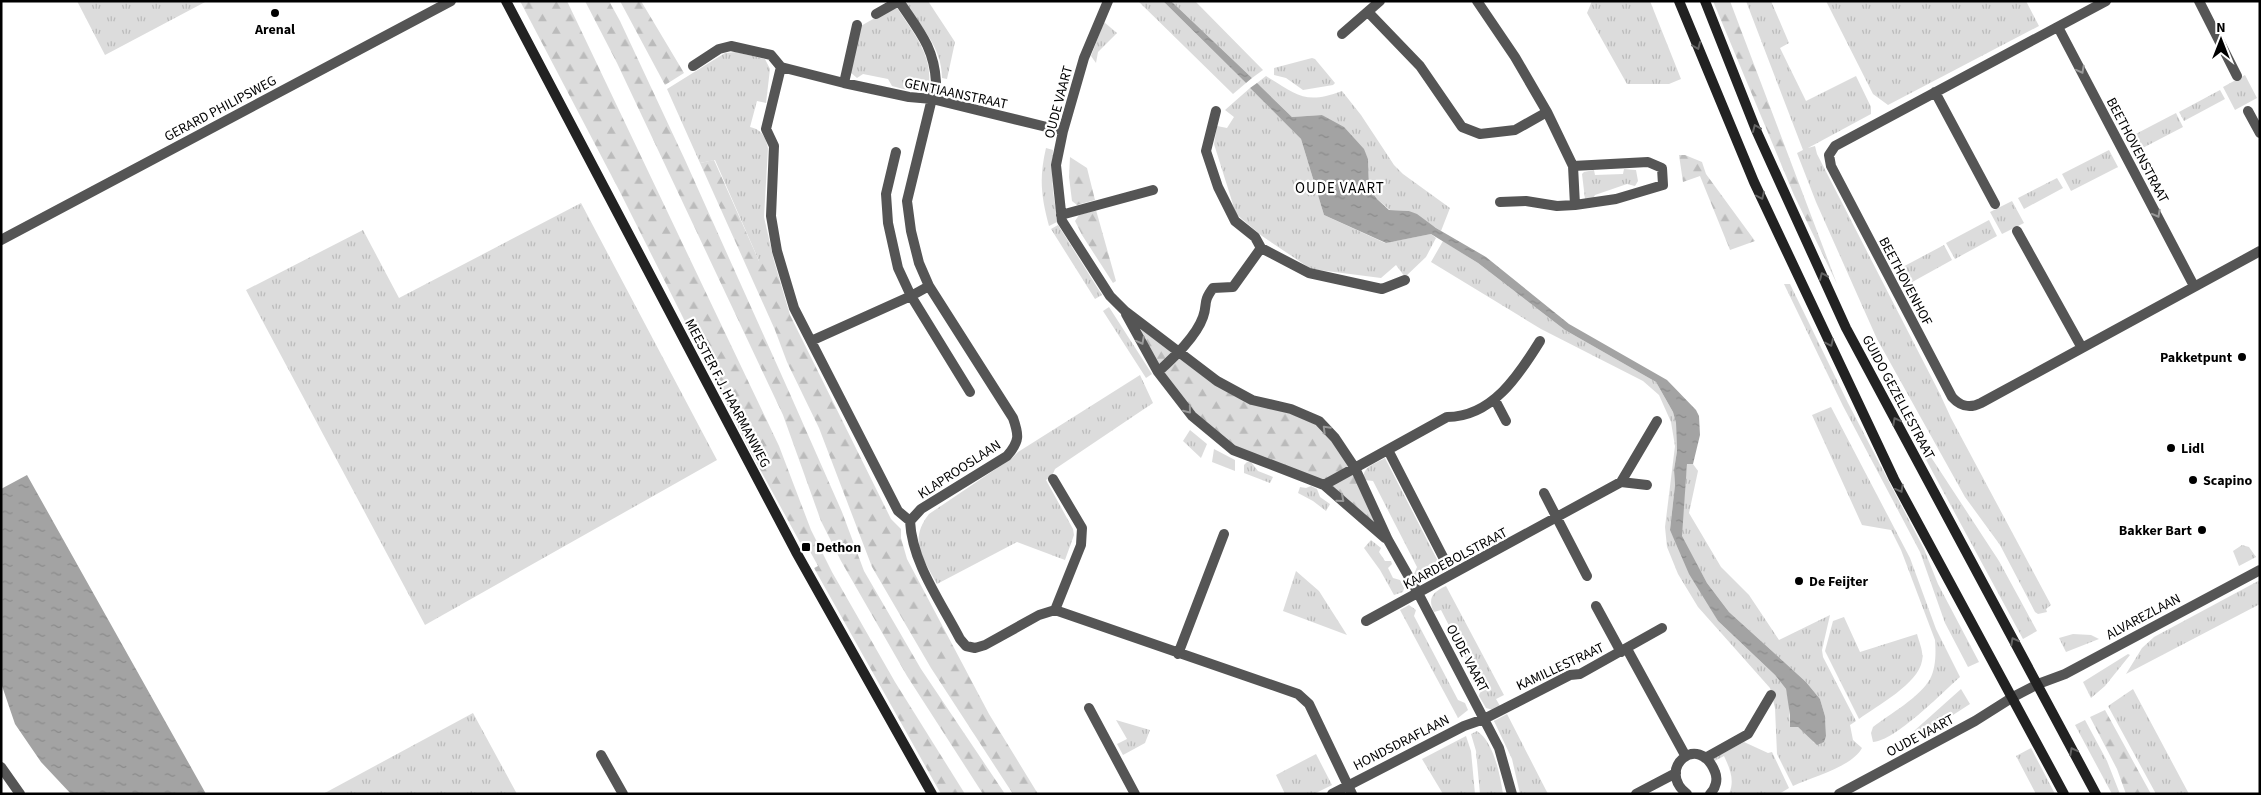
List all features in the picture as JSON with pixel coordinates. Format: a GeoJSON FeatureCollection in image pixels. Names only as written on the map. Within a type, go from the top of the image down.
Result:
{"type":"FeatureCollection","features":[{"type":"Feature","properties":{"kind":"main road","name":"MEESTER F.J. HAARMANWEG"},"geometry":{"type":"LineString","coordinates":[[506,1],[796,552],[932,794]]}},
{"type":"Feature","properties":{"kind":"main road"},"geometry":{"type":"LineString","coordinates":[[1678,1],[1754,182],[1894,479],[2064,794]]}},
{"type":"Feature","properties":{"kind":"main road","name":"GUIDO GEZELLESTRAAT"},"geometry":{"type":"LineString","coordinates":[[1704,1],[1756,130],[1846,328],[2096,794]]}},
{"type":"Feature","properties":{"kind":"street","name":"GERARD PHILIPSWEG"},"geometry":{"type":"LineString","coordinates":[[1,240],[451,1]]}},
{"type":"Feature","properties":{"kind":"street","name":"KLAPROOSLAAN"},"geometry":{"type":"LineString","coordinates":[[876,14],[899,1],[930,47],[935,66],[936,82],[908,201],[911,230],[919,263],[929,286],[1013,418],[1018,433],[1016,446],[1007,456],[921,509],[910,521]]}},
{"type":"Feature","properties":{"kind":"street","name":"OUDE VAART"},"geometry":{"type":"LineString","coordinates":[[1108,1],[1084,58],[1063,131],[1056,165],[1062,221],[1110,296],[1125,311],[1216,381],[1252,400],[1291,409],[1318,421],[1335,438],[1355,468],[1388,540],[1418,593],[1499,748],[1512,794]]}},
{"type":"Feature","properties":{"kind":"street"},"geometry":{"type":"LineString","coordinates":[[1342,34],[1369,13],[1380,1]]}},
{"type":"Feature","properties":{"kind":"street","name":"BEETHOVENHOF"},"geometry":{"type":"LineString","coordinates":[[2106,1],[1836,146],[1829,155],[1829,160],[1952,397],[1962,405],[1975,406],[2260,251]]}},
{"type":"Feature","properties":{"kind":"street"},"geometry":{"type":"LineString","coordinates":[[2199,1],[2237,76]]}},
{"type":"Feature","properties":{"kind":"street"},"geometry":{"type":"LineString","coordinates":[[1478,2],[1514,57],[1546,112],[1573,166],[1575,205]]}},
{"type":"Feature","properties":{"kind":"street"},"geometry":{"type":"LineString","coordinates":[[1369,13],[1420,66],[1462,127],[1480,134],[1515,130],[1546,112]]}},
{"type":"Feature","properties":{"kind":"street"},"geometry":{"type":"LineString","coordinates":[[844,83],[857,25]]}},
{"type":"Feature","properties":{"kind":"street","name":"BEETHOVENSTRAAT"},"geometry":{"type":"LineString","coordinates":[[2058,27],[2194,286]]}},
{"type":"Feature","properties":{"kind":"street","name":"GENTIAANSTRAAT"},"geometry":{"type":"LineString","coordinates":[[694,66],[719,49],[731,46],[771,55],[781,67],[909,97],[932,99],[1063,131]]}},
{"type":"Feature","properties":{"kind":"street"},"geometry":{"type":"LineString","coordinates":[[781,67],[766,129],[774,146],[771,216],[777,251],[794,308],[898,511],[910,521],[911,538],[916,554],[966,646],[975,648],[985,645],[1039,615],[1055,610],[1298,694],[1308,704],[1350,789]]}},
{"type":"Feature","properties":{"kind":"street"},"geometry":{"type":"LineString","coordinates":[[1935,92],[1995,204]]}},
{"type":"Feature","properties":{"kind":"street"},"geometry":{"type":"LineString","coordinates":[[1216,111],[1206,151],[1218,187],[1236,221],[1255,237],[1261,248],[1309,273],[1382,289],[1405,280]]}},
{"type":"Feature","properties":{"kind":"street"},"geometry":{"type":"LineString","coordinates":[[2248,111],[2260,133]]}},
{"type":"Feature","properties":{"kind":"street"},"geometry":{"type":"LineString","coordinates":[[896,152],[886,194],[888,223],[898,268],[911,296],[970,392]]}},
{"type":"Feature","properties":{"kind":"street"},"geometry":{"type":"LineString","coordinates":[[1500,202],[1526,201],[1557,206],[1575,205],[1616,199],[1663,185],[1662,168],[1648,162],[1573,166]]}},
{"type":"Feature","properties":{"kind":"street"},"geometry":{"type":"LineString","coordinates":[[1060,215],[1154,190]]}},
{"type":"Feature","properties":{"kind":"street"},"geometry":{"type":"LineString","coordinates":[[2018,231],[2082,348]]}},
{"type":"Feature","properties":{"kind":"street"},"geometry":{"type":"LineString","coordinates":[[1158,372],[1180,352],[1203,317],[1205,300],[1213,288],[1233,287],[1261,248]]}},
{"type":"Feature","properties":{"kind":"street"},"geometry":{"type":"LineString","coordinates":[[811,341],[929,286]]}},
{"type":"Feature","properties":{"kind":"street","name":"OUDE VAART"},"geometry":{"type":"LineString","coordinates":[[1125,311],[1158,372],[1192,416],[1233,450],[1324,485],[1388,540]]}},
{"type":"Feature","properties":{"kind":"street"},"geometry":{"type":"LineString","coordinates":[[1324,485],[1447,417],[1461,417],[1495,400],[1520,373],[1540,341]]}},
{"type":"Feature","properties":{"kind":"street"},"geometry":{"type":"LineString","coordinates":[[1495,400],[1506,421]]}},
{"type":"Feature","properties":{"kind":"street"},"geometry":{"type":"LineString","coordinates":[[1648,485],[1621,482],[1657,421]]}},
{"type":"Feature","properties":{"kind":"street"},"geometry":{"type":"LineString","coordinates":[[1388,450],[1442,557]]}},
{"type":"Feature","properties":{"kind":"street"},"geometry":{"type":"LineString","coordinates":[[1053,479],[1082,528],[1080,545],[1055,610]]}},
{"type":"Feature","properties":{"kind":"street","name":"KAARDEBOLSTRAAT"},"geometry":{"type":"LineString","coordinates":[[1366,621],[1621,482]]}},
{"type":"Feature","properties":{"kind":"street"},"geometry":{"type":"LineString","coordinates":[[1544,493],[1588,576]]}},
{"type":"Feature","properties":{"kind":"street"},"geometry":{"type":"LineString","coordinates":[[1178,654],[1224,534]]}},
{"type":"Feature","properties":{"kind":"street","name":"ALVAREZLAAN"},"geometry":{"type":"LineString","coordinates":[[2013,697],[2038,684],[2065,674],[2260,570]]}},
{"type":"Feature","properties":{"kind":"street","name":"KAMILLESTRAAT"},"geometry":{"type":"LineString","coordinates":[[1596,606],[1685,755]]}},
{"type":"Feature","properties":{"kind":"street","name":"KAMILLESTRAAT"},"geometry":{"type":"LineString","coordinates":[[1484,719],[1570,675],[1580,674],[1662,628]]}},
{"type":"Feature","properties":{"kind":"street"},"geometry":{"type":"LineString","coordinates":[[1705,758],[1748,734],[1771,695]]}},
{"type":"Feature","properties":{"kind":"street","name":"OUDE VAART"},"geometry":{"type":"LineString","coordinates":[[1839,794],[1975,720],[2013,697]]}},
{"type":"Feature","properties":{"kind":"street"},"geometry":{"type":"LineString","coordinates":[[1089,708],[1135,794]]}},
{"type":"Feature","properties":{"kind":"street","name":"HONDSDRAFLAAN"},"geometry":{"type":"LineString","coordinates":[[1332,794],[1350,789],[1464,726],[1484,719]]}},
{"type":"Feature","properties":{"kind":"street"},"geometry":{"type":"LineString","coordinates":[[1687,794],[1677,781],[1676,773],[1679,760],[1685,755],[1692,753],[1705,758],[1711,763],[1716,775],[1716,784],[1710,794]]}},
{"type":"Feature","properties":{"kind":"street"},"geometry":{"type":"LineString","coordinates":[[601,755],[623,794]]}},
{"type":"Feature","properties":{"kind":"street"},"geometry":{"type":"LineString","coordinates":[[1,767],[20,794]]}},
{"type":"Feature","properties":{"kind":"street"},"geometry":{"type":"LineString","coordinates":[[1636,794],[1676,773]]}},
{"type":"Feature","properties":{"kind":"green space"},"geometry":{"type":"Polygon","coordinates":[[[77,1],[207,1],[105,55],[77,1]]]}},
{"type":"Feature","properties":{"kind":"green space"},"geometry":{"type":"Polygon","coordinates":[[[520,1],[567,1],[779,446],[811,530],[832,572],[895,682],[965,794],[941,794],[814,568],[818,566],[806,544],[802,546],[750,451],[620,192],[520,1]]]}},
{"type":"Feature","properties":{"kind":"green space"},"geometry":{"type":"Polygon","coordinates":[[[585,1],[609,1],[620,21],[685,160],[790,394],[842,512],[864,571],[921,669],[1005,794],[983,794],[907,676],[841,561],[821,521],[783,415],[617,63],[585,1]]]}},
{"type":"Feature","properties":{"kind":"green space"},"geometry":{"type":"Polygon","coordinates":[[[620,1],[641,1],[684,73],[665,85],[620,1]]]}},
{"type":"Feature","properties":{"kind":"green space"},"geometry":{"type":"Polygon","coordinates":[[[907,1],[928,1],[955,42],[947,79],[942,78],[939,57],[935,48],[906,4],[907,1]]]}},
{"type":"Feature","properties":{"kind":"green space"},"geometry":{"type":"Polygon","coordinates":[[[1138,1],[1163,1],[1246,83],[1233,94],[1138,1]]]}},
{"type":"Feature","properties":{"kind":"green space"},"geometry":{"type":"Polygon","coordinates":[[[1171,1],[1195,1],[1263,70],[1252,78],[1171,1]]]}},
{"type":"Feature","properties":{"kind":"green space"},"geometry":{"type":"Polygon","coordinates":[[[1592,1],[1650,1],[1681,79],[1669,84],[1627,84],[1587,13],[1592,1]]]}},
{"type":"Feature","properties":{"kind":"green space"},"geometry":{"type":"Polygon","coordinates":[[[1713,1],[1730,1],[1837,284],[1794,195],[1713,1]]]}},
{"type":"Feature","properties":{"kind":"green space"},"geometry":{"type":"Polygon","coordinates":[[[1746,1],[1771,1],[1789,43],[1780,48],[1806,101],[1856,76],[1871,107],[1871,114],[1808,148],[1815,146],[1817,154],[1951,418],[2051,605],[2046,609],[2047,612],[2038,614],[2035,612],[2000,545],[1965,497],[1877,339],[1816,202],[1797,153],[1803,150],[1746,1]]]}},
{"type":"Feature","properties":{"kind":"green space"},"geometry":{"type":"Polygon","coordinates":[[[1826,1],[2026,1],[2039,26],[1888,105],[1873,94],[1826,1]]]}},
{"type":"Feature","properties":{"kind":"green space"},"geometry":{"type":"Polygon","coordinates":[[[896,6],[924,52],[929,72],[929,83],[921,89],[907,90],[892,86],[888,79],[863,74],[857,78],[850,72],[859,27],[896,6]]]}},
{"type":"Feature","properties":{"kind":"green space"},"geometry":{"type":"Polygon","coordinates":[[[1104,22],[1117,33],[1098,52],[1096,63],[1091,56],[1104,22]]]}},
{"type":"Feature","properties":{"kind":"green space"},"geometry":{"type":"Polygon","coordinates":[[[736,52],[765,59],[770,69],[766,103],[757,101],[750,127],[762,134],[768,148],[764,217],[774,261],[759,261],[715,160],[700,163],[667,89],[725,53],[736,52]]]}},
{"type":"Feature","properties":{"kind":"green space"},"geometry":{"type":"Polygon","coordinates":[[[1312,58],[1315,59],[1335,83],[1333,85],[1303,90],[1286,78],[1274,75],[1274,68],[1312,58]]]}},
{"type":"Feature","properties":{"kind":"green space"},"geometry":{"type":"Polygon","coordinates":[[[2245,75],[2257,98],[2235,110],[2223,87],[2245,75]]]}},
{"type":"Feature","properties":{"kind":"green space"},"geometry":{"type":"Polygon","coordinates":[[[1266,76],[1302,96],[1319,97],[1342,91],[1361,115],[1394,165],[1403,174],[1450,208],[1441,231],[1409,211],[1390,210],[1377,199],[1369,188],[1368,159],[1363,149],[1322,115],[1292,117],[1257,83],[1266,76]]]}},
{"type":"Feature","properties":{"kind":"green space"},"geometry":{"type":"Polygon","coordinates":[[[1250,88],[1301,139],[1324,215],[1385,243],[1431,234],[1436,238],[1426,257],[1405,277],[1396,265],[1381,278],[1311,269],[1262,236],[1236,214],[1214,144],[1217,126],[1227,128],[1234,117],[1225,110],[1250,88]]]}},
{"type":"Feature","properties":{"kind":"green space"},"geometry":{"type":"Polygon","coordinates":[[[2220,90],[2225,99],[2184,121],[2179,112],[2220,90]]]}},
{"type":"Feature","properties":{"kind":"green space"},"geometry":{"type":"Polygon","coordinates":[[[2176,113],[2183,127],[2135,152],[2128,138],[2176,113]]]}},
{"type":"Feature","properties":{"kind":"green space"},"geometry":{"type":"Polygon","coordinates":[[[1046,148],[1053,150],[1053,186],[1059,221],[1049,226],[1042,187],[1042,169],[1046,148]]]}},
{"type":"Feature","properties":{"kind":"green space"},"geometry":{"type":"Polygon","coordinates":[[[2109,150],[2118,167],[2071,191],[2062,174],[2109,150]]]}},
{"type":"Feature","properties":{"kind":"green space"},"geometry":{"type":"Polygon","coordinates":[[[1679,155],[1685,155],[1702,162],[1706,174],[1755,241],[1730,250],[1700,176],[1683,182],[1679,155]]]}},
{"type":"Feature","properties":{"kind":"green space"},"geometry":{"type":"Polygon","coordinates":[[[1070,157],[1087,168],[1095,200],[1077,205],[1072,201],[1069,177],[1070,157]]]}},
{"type":"Feature","properties":{"kind":"green space"},"geometry":{"type":"Polygon","coordinates":[[[714,160],[759,261],[774,261],[790,315],[891,519],[901,529],[901,538],[907,559],[989,714],[1038,794],[1013,794],[931,668],[872,567],[819,428],[787,362],[775,330],[700,163],[714,160]]]}},
{"type":"Feature","properties":{"kind":"green space"},"geometry":{"type":"Polygon","coordinates":[[[1624,169],[1636,170],[1638,181],[1635,186],[1627,184],[1595,195],[1592,201],[1585,199],[1582,174],[1584,172],[1594,170],[1595,175],[1623,174],[1624,169]]]}},
{"type":"Feature","properties":{"kind":"green space"},"geometry":{"type":"Polygon","coordinates":[[[2057,178],[2063,188],[2024,209],[2018,198],[2057,178]]]}},
{"type":"Feature","properties":{"kind":"green space"},"geometry":{"type":"Polygon","coordinates":[[[2012,201],[2024,223],[2002,234],[1990,212],[2012,201]]]}},
{"type":"Feature","properties":{"kind":"green space"},"geometry":{"type":"Polygon","coordinates":[[[581,203],[717,460],[425,625],[246,290],[363,230],[399,298],[581,203]]]}},
{"type":"Feature","properties":{"kind":"green space"},"geometry":{"type":"Polygon","coordinates":[[[1096,210],[1116,281],[1113,283],[1075,221],[1079,215],[1096,210]]]}},
{"type":"Feature","properties":{"kind":"green space"},"geometry":{"type":"Polygon","coordinates":[[[1989,220],[1997,236],[1955,259],[1946,243],[1989,220]]]}},
{"type":"Feature","properties":{"kind":"green space"},"geometry":{"type":"Polygon","coordinates":[[[1058,225],[1102,295],[1095,299],[1051,229],[1058,225]]]}},
{"type":"Feature","properties":{"kind":"green space"},"geometry":{"type":"Polygon","coordinates":[[[1443,241],[1478,263],[1565,330],[1656,382],[1673,412],[1676,423],[1677,451],[1670,530],[1718,621],[1776,676],[1786,689],[1789,703],[1790,727],[1798,727],[1814,743],[1826,736],[1825,716],[1820,699],[1806,682],[1729,612],[1707,583],[1681,536],[1687,463],[1693,464],[1698,471],[1689,513],[1721,567],[1749,595],[1779,640],[1830,615],[1822,650],[1823,657],[1856,721],[1850,725],[1853,740],[1862,748],[1850,761],[1831,771],[1793,786],[1777,754],[1775,708],[1770,688],[1698,607],[1678,574],[1667,547],[1665,527],[1675,446],[1671,422],[1659,395],[1643,381],[1541,329],[1431,262],[1443,241]]]}},
{"type":"Feature","properties":{"kind":"green space"},"geometry":{"type":"Polygon","coordinates":[[[1944,245],[1952,260],[1905,286],[1897,270],[1944,245]]]}},
{"type":"Feature","properties":{"kind":"green space"},"geometry":{"type":"Polygon","coordinates":[[[1784,284],[1790,284],[1848,403],[1924,549],[1938,584],[1979,662],[1968,667],[1945,623],[1920,552],[1843,406],[1784,284]]]}},
{"type":"Feature","properties":{"kind":"green space"},"geometry":{"type":"Polygon","coordinates":[[[1109,307],[1152,374],[1146,378],[1103,311],[1109,307]]]}},
{"type":"Feature","properties":{"kind":"green space"},"geometry":{"type":"Polygon","coordinates":[[[1125,311],[1217,381],[1319,421],[1335,438],[1388,540],[1324,485],[1233,450],[1192,416],[1125,311]]]}},
{"type":"Feature","properties":{"kind":"green space"},"geometry":{"type":"Polygon","coordinates":[[[1140,375],[1153,403],[1055,469],[1052,476],[1046,480],[1073,529],[1074,535],[1065,560],[1017,542],[937,584],[923,558],[919,541],[919,533],[929,514],[1018,452],[1140,375]]]}},
{"type":"Feature","properties":{"kind":"green space"},"geometry":{"type":"Polygon","coordinates":[[[1831,407],[1910,558],[1936,629],[1960,677],[1893,734],[1873,742],[1871,733],[1873,727],[1912,699],[1930,679],[1934,665],[1935,640],[1901,550],[1891,530],[1862,525],[1812,415],[1831,407]]]}},
{"type":"Feature","properties":{"kind":"green space"},"geometry":{"type":"Polygon","coordinates":[[[1190,430],[1207,444],[1201,458],[1183,441],[1190,430]]]}},
{"type":"Feature","properties":{"kind":"green space"},"geometry":{"type":"Polygon","coordinates":[[[1214,449],[1235,460],[1235,471],[1212,462],[1214,449]]]}},
{"type":"Feature","properties":{"kind":"green space"},"geometry":{"type":"Polygon","coordinates":[[[1929,454],[1999,561],[2037,631],[2023,639],[1924,456],[1929,454]]]}},
{"type":"Feature","properties":{"kind":"green space"},"geometry":{"type":"Polygon","coordinates":[[[1385,458],[1442,569],[1423,580],[1414,574],[1417,567],[1373,481],[1364,480],[1367,469],[1385,458]]]}},
{"type":"Feature","properties":{"kind":"green space"},"geometry":{"type":"Polygon","coordinates":[[[1247,462],[1251,462],[1258,471],[1273,477],[1270,483],[1244,473],[1244,465],[1247,462]]]}},
{"type":"Feature","properties":{"kind":"green space"},"geometry":{"type":"Polygon","coordinates":[[[1311,486],[1317,489],[1320,497],[1330,504],[1326,511],[1298,493],[1300,487],[1306,488],[1311,486]]]}},
{"type":"Feature","properties":{"kind":"green space"},"geometry":{"type":"Polygon","coordinates":[[[1371,540],[1381,548],[1379,552],[1385,561],[1391,561],[1392,564],[1388,568],[1393,578],[1400,580],[1404,588],[1403,592],[1394,595],[1380,570],[1364,548],[1371,540]]]}},
{"type":"Feature","properties":{"kind":"green space"},"geometry":{"type":"Polygon","coordinates":[[[2242,545],[2249,547],[2256,557],[2239,566],[2233,551],[2242,545]]]}},
{"type":"Feature","properties":{"kind":"green space"},"geometry":{"type":"Polygon","coordinates":[[[1296,571],[1319,591],[1347,635],[1283,611],[1296,571]]]}},
{"type":"Feature","properties":{"kind":"green space"},"geometry":{"type":"Polygon","coordinates":[[[2260,580],[2260,604],[2126,674],[2142,648],[2154,637],[2260,580]]]}},
{"type":"Feature","properties":{"kind":"green space"},"geometry":{"type":"Polygon","coordinates":[[[1446,586],[1504,695],[1496,699],[1500,706],[1493,710],[1486,708],[1479,696],[1481,688],[1441,610],[1434,612],[1432,607],[1432,596],[1446,586]]]}},
{"type":"Feature","properties":{"kind":"green space"},"geometry":{"type":"Polygon","coordinates":[[[1409,605],[1416,610],[1414,616],[1458,700],[1465,703],[1468,710],[1458,718],[1400,610],[1409,605]]]}},
{"type":"Feature","properties":{"kind":"green space"},"geometry":{"type":"Polygon","coordinates":[[[1844,617],[1860,652],[1917,634],[1921,647],[1922,661],[1919,670],[1913,678],[1896,693],[1859,719],[1825,651],[1833,621],[1844,617]]]}},
{"type":"Feature","properties":{"kind":"green space"},"geometry":{"type":"Polygon","coordinates":[[[2073,634],[2091,635],[2099,639],[2066,652],[2059,638],[2073,634]]]}},
{"type":"Feature","properties":{"kind":"green space"},"geometry":{"type":"Polygon","coordinates":[[[2128,654],[2130,655],[2105,686],[2091,698],[2083,682],[2128,654]]]}},
{"type":"Feature","properties":{"kind":"green space"},"geometry":{"type":"Polygon","coordinates":[[[1961,689],[1970,704],[1939,724],[1919,731],[1886,750],[1914,731],[1961,689]]]}},
{"type":"Feature","properties":{"kind":"green space"},"geometry":{"type":"Polygon","coordinates":[[[2133,689],[2189,794],[2156,794],[2108,706],[2133,689]]]}},
{"type":"Feature","properties":{"kind":"green space"},"geometry":{"type":"Polygon","coordinates":[[[2105,710],[2151,794],[2126,794],[2117,769],[2090,717],[2105,710]]]}},
{"type":"Feature","properties":{"kind":"green space"},"geometry":{"type":"Polygon","coordinates":[[[473,713],[517,794],[323,794],[473,713]]]}},
{"type":"Feature","properties":{"kind":"green space"},"geometry":{"type":"Polygon","coordinates":[[[1507,714],[1548,794],[1520,794],[1512,759],[1494,721],[1507,714]]]}},
{"type":"Feature","properties":{"kind":"green space"},"geometry":{"type":"Polygon","coordinates":[[[1116,720],[1150,730],[1145,743],[1123,755],[1117,744],[1127,739],[1116,720]]]}},
{"type":"Feature","properties":{"kind":"green space"},"geometry":{"type":"Polygon","coordinates":[[[2085,720],[2107,761],[2120,794],[2112,794],[2075,725],[2085,720]]]}},
{"type":"Feature","properties":{"kind":"green space"},"geometry":{"type":"Polygon","coordinates":[[[1477,731],[1483,736],[1492,751],[1503,794],[1480,794],[1476,751],[1471,734],[1477,731]]]}},
{"type":"Feature","properties":{"kind":"green space"},"geometry":{"type":"Polygon","coordinates":[[[1466,736],[1471,751],[1475,794],[1443,794],[1422,759],[1466,736]]]}},
{"type":"Feature","properties":{"kind":"green space"},"geometry":{"type":"Polygon","coordinates":[[[1744,742],[1768,753],[1772,752],[1789,788],[1779,794],[1729,794],[1732,779],[1724,756],[1711,763],[1712,759],[1744,742]]]}},
{"type":"Feature","properties":{"kind":"green space"},"geometry":{"type":"Polygon","coordinates":[[[2031,748],[2055,794],[2036,794],[2016,756],[2031,748]]]}},
{"type":"Feature","properties":{"kind":"green space"},"geometry":{"type":"Polygon","coordinates":[[[1316,754],[1332,785],[1314,794],[1285,794],[1276,775],[1316,754]]]}},
{"type":"Feature","properties":{"kind":"water"},"geometry":{"type":"Polygon","coordinates":[[[1163,1],[1171,1],[1252,78],[1246,83],[1163,1]]]}},
{"type":"Feature","properties":{"kind":"water"},"geometry":{"type":"Polygon","coordinates":[[[1257,83],[1292,117],[1322,115],[1344,127],[1364,149],[1368,159],[1369,188],[1389,210],[1409,211],[1417,214],[1436,228],[1486,257],[1569,324],[1667,380],[1696,410],[1699,416],[1700,435],[1693,464],[1687,464],[1682,536],[1707,583],[1729,612],[1806,682],[1820,699],[1825,716],[1826,736],[1824,742],[1817,745],[1798,727],[1790,727],[1786,689],[1775,675],[1718,621],[1689,574],[1670,530],[1677,451],[1676,423],[1673,412],[1656,382],[1565,330],[1478,263],[1431,234],[1386,243],[1324,215],[1301,139],[1250,88],[1257,83]]]}},
{"type":"Feature","properties":{"kind":"water"},"geometry":{"type":"Polygon","coordinates":[[[27,475],[206,794],[71,794],[41,762],[15,724],[1,683],[1,489],[27,475]]]}},
{"type":"Feature","properties":{"kind":"place","name":"Arenal"},"geometry":{"type":"Point","coordinates":[275,13]}},
{"type":"Feature","properties":{"kind":"place","name":"Pakketpunt"},"geometry":{"type":"Point","coordinates":[2242,357]}},
{"type":"Feature","properties":{"kind":"place","name":"Lidl"},"geometry":{"type":"Point","coordinates":[2171,448]}},
{"type":"Feature","properties":{"kind":"place","name":"Scapino"},"geometry":{"type":"Point","coordinates":[2193,480]}},
{"type":"Feature","properties":{"kind":"place","name":"Bakker Bart"},"geometry":{"type":"Point","coordinates":[2202,530]}},
{"type":"Feature","properties":{"kind":"place","name":"Dethon"},"geometry":{"type":"Point","coordinates":[806,547]}},
{"type":"Feature","properties":{"kind":"place","name":"De Feijter"},"geometry":{"type":"Point","coordinates":[1799,581]}},
{"type":"Feature","properties":{"kind":"district","name":"OUDE VAART"},"geometry":{"type":"Point","coordinates":[1340,188]}}]}
